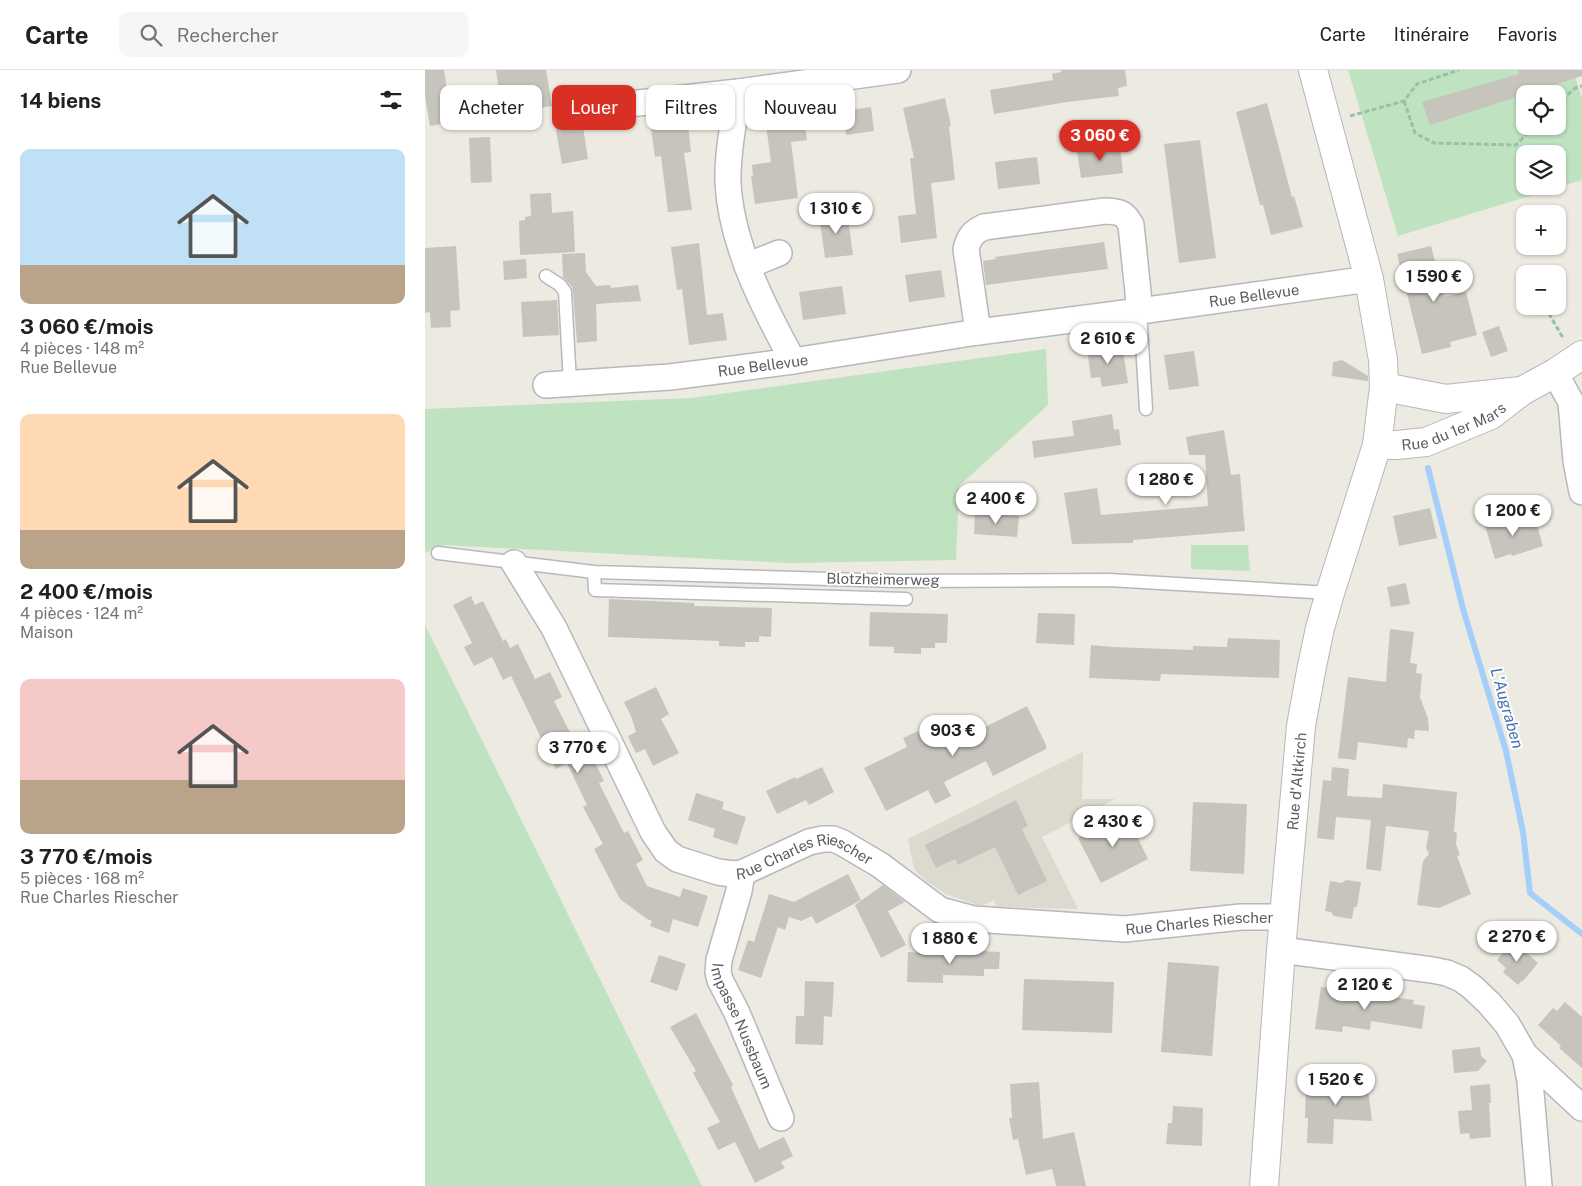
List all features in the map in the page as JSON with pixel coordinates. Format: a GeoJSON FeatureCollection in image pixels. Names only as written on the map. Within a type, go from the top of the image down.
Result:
{"type":"FeatureCollection","features":[{"type":"Feature","properties":{"kind":"main road","name":"Rue d'Altkirch"},"geometry":{"type":"LineString","coordinates":[[1264,1186],[1281,950],[1301,726],[1311,671],[1329,593],[1377,445],[1384,387],[1383,360],[1369,279],[1313,70]]}},
{"type":"Feature","properties":{"kind":"main road","name":"Rue du 1er Mars"},"geometry":{"type":"LineString","coordinates":[[1377,445],[1426,442],[1491,415],[1522,391],[1555,373],[1573,347]]}},
{"type":"Feature","properties":{"kind":"main road","name":"Rue du 1er Mars"},"geometry":{"type":"LineString","coordinates":[[1384,387],[1446,399],[1522,391]]}},
{"type":"Feature","properties":{"kind":"street"},"geometry":{"type":"LineString","coordinates":[[636,103],[738,92],[898,70]]}},
{"type":"Feature","properties":{"kind":"street"},"geometry":{"type":"LineString","coordinates":[[738,92],[728,183],[734,222],[755,288],[793,361]]}},
{"type":"Feature","properties":{"kind":"street"},"geometry":{"type":"LineString","coordinates":[[978,332],[966,249],[969,237],[975,231],[984,227],[1105,211],[1117,212],[1126,216],[1131,225],[1140,311]]}},
{"type":"Feature","properties":{"kind":"street"},"geometry":{"type":"LineString","coordinates":[[747,266],[779,253]]}},
{"type":"Feature","properties":{"kind":"street","name":"Rue Bellevue"},"geometry":{"type":"LineString","coordinates":[[558,384],[670,377],[793,361],[978,332],[1369,279]]}},
{"type":"Feature","properties":{"kind":"street"},"geometry":{"type":"LineString","coordinates":[[1555,373],[1571,402],[1576,461],[1582,492]]}},
{"type":"Feature","properties":{"kind":"street","name":"Rue Charles Riescher"},"geometry":{"type":"LineString","coordinates":[[515,563],[555,628],[653,832],[666,851],[677,858],[718,872],[742,873],[809,842],[833,839],[880,865],[940,910],[974,920],[1125,929],[1241,917],[1284,917]]}},
{"type":"Feature","properties":{"kind":"street","name":"Impasse Nussbaum"},"geometry":{"type":"LineString","coordinates":[[742,873],[739,891],[719,960],[719,980],[737,1013],[781,1118]]}},
{"type":"Feature","properties":{"kind":"street"},"geometry":{"type":"LineString","coordinates":[[1281,950],[1432,970],[1461,979],[1489,1003],[1507,1024],[1525,1055],[1582,1108]]}},
{"type":"Feature","properties":{"kind":"street"},"geometry":{"type":"LineString","coordinates":[[1525,1055],[1530,1081],[1539,1186]]}},
{"type":"Feature","properties":{"kind":"lane"},"geometry":{"type":"LineString","coordinates":[[546,276],[560,285],[565,292],[558,384]]}},
{"type":"Feature","properties":{"kind":"lane"},"geometry":{"type":"LineString","coordinates":[[1140,311],[1146,410]]}},
{"type":"Feature","properties":{"kind":"lane","name":"Blotzheimerweg"},"geometry":{"type":"LineString","coordinates":[[438,552],[594,572],[899,580],[1109,580],[1329,593]]}},
{"type":"Feature","properties":{"kind":"lane"},"geometry":{"type":"LineString","coordinates":[[594,572],[595,590],[906,599]]}},
{"type":"Feature","properties":{"kind":"path"},"geometry":{"type":"LineString","coordinates":[[1327,122],[1404,101],[1417,84],[1459,70]]}},
{"type":"Feature","properties":{"kind":"path"},"geometry":{"type":"LineString","coordinates":[[1566,96],[1575,88],[1582,86]]}},
{"type":"Feature","properties":{"kind":"path"},"geometry":{"type":"LineString","coordinates":[[1404,101],[1415,133],[1434,143],[1516,145],[1526,135]]}},
{"type":"Feature","properties":{"kind":"path"},"geometry":{"type":"LineString","coordinates":[[1550,315],[1573,347]]}},
{"type":"Feature","properties":{"kind":"shaded area"},"geometry":{"type":"Polygon","coordinates":[[[1083,752],[1082,799],[1115,799],[1042,837],[1078,909],[997,907],[994,900],[980,906],[946,894],[925,880],[914,869],[908,839],[1083,752]]]}},
{"type":"Feature","properties":{"kind":"green space"},"geometry":{"type":"Polygon","coordinates":[[[1348,70],[1573,70],[1582,99],[1582,180],[1566,185],[1566,145],[1516,145],[1516,195],[1533,195],[1398,236],[1348,70]]]}},
{"type":"Feature","properties":{"kind":"green space"},"geometry":{"type":"Polygon","coordinates":[[[1046,349],[1048,405],[959,486],[956,560],[789,563],[444,545],[425,553],[425,409],[691,398],[1046,349]]]}},
{"type":"Feature","properties":{"kind":"green space"},"geometry":{"type":"Polygon","coordinates":[[[1191,545],[1248,545],[1250,571],[1191,569],[1191,545]]]}},
{"type":"Feature","properties":{"kind":"green space"},"geometry":{"type":"Polygon","coordinates":[[[425,625],[702,1186],[425,1186],[425,625]]]}},
{"type":"Feature","properties":{"kind":"building"},"geometry":{"type":"Polygon","coordinates":[[[425,70],[444,70],[446,85],[440,85],[440,124],[430,126],[425,96],[425,70]]]}},
{"type":"Feature","properties":{"kind":"building"},"geometry":{"type":"Polygon","coordinates":[[[496,70],[546,70],[552,106],[542,108],[542,85],[498,85],[496,70]]]}},
{"type":"Feature","properties":{"kind":"building"},"geometry":{"type":"Polygon","coordinates":[[[1061,70],[1125,70],[1127,86],[1118,88],[1119,96],[994,114],[990,90],[1053,80],[1052,74],[1061,72],[1061,70]]]}},
{"type":"Feature","properties":{"kind":"building"},"geometry":{"type":"Polygon","coordinates":[[[1518,70],[1582,70],[1582,76],[1554,85],[1516,85],[1516,97],[1430,125],[1422,102],[1519,74],[1518,70]]]}},
{"type":"Feature","properties":{"kind":"building"},"geometry":{"type":"Polygon","coordinates":[[[945,98],[951,126],[949,126],[955,180],[931,183],[937,238],[901,243],[898,216],[916,214],[910,158],[914,158],[903,108],[945,98]]]}},
{"type":"Feature","properties":{"kind":"building"},"geometry":{"type":"Polygon","coordinates":[[[1267,103],[1292,197],[1294,196],[1303,227],[1271,235],[1263,205],[1260,205],[1236,112],[1267,103]]]}},
{"type":"Feature","properties":{"kind":"building"},"geometry":{"type":"Polygon","coordinates":[[[871,107],[874,131],[846,135],[845,130],[855,130],[855,109],[871,107]]]}},
{"type":"Feature","properties":{"kind":"building"},"geometry":{"type":"Polygon","coordinates":[[[556,130],[584,130],[588,159],[562,164],[556,130]]]}},
{"type":"Feature","properties":{"kind":"building"},"geometry":{"type":"Polygon","coordinates":[[[651,130],[689,130],[691,152],[684,153],[692,210],[668,212],[661,156],[655,157],[651,130]]]}},
{"type":"Feature","properties":{"kind":"building"},"geometry":{"type":"Polygon","coordinates":[[[767,130],[806,130],[807,140],[791,142],[798,198],[755,204],[751,176],[753,176],[752,165],[771,162],[767,130]]]}},
{"type":"Feature","properties":{"kind":"building"},"geometry":{"type":"Polygon","coordinates":[[[490,137],[492,182],[471,183],[469,138],[490,137]]]}},
{"type":"Feature","properties":{"kind":"building"},"geometry":{"type":"Polygon","coordinates":[[[1200,140],[1216,258],[1179,263],[1164,144],[1200,140]]]}},
{"type":"Feature","properties":{"kind":"building"},"geometry":{"type":"Polygon","coordinates":[[[1120,146],[1123,173],[1081,178],[1077,151],[1120,146]]]}},
{"type":"Feature","properties":{"kind":"building"},"geometry":{"type":"Polygon","coordinates":[[[1037,157],[1040,184],[998,189],[995,162],[1037,157]]]}},
{"type":"Feature","properties":{"kind":"building"},"geometry":{"type":"Polygon","coordinates":[[[551,193],[552,213],[573,211],[575,252],[520,255],[519,221],[531,216],[530,194],[551,193]]]}},
{"type":"Feature","properties":{"kind":"building"},"geometry":{"type":"Polygon","coordinates":[[[847,212],[853,255],[825,258],[819,215],[847,212]]]}},
{"type":"Feature","properties":{"kind":"building"},"geometry":{"type":"Polygon","coordinates":[[[1104,242],[1108,269],[986,285],[983,261],[996,259],[995,257],[1104,242]]]}},
{"type":"Feature","properties":{"kind":"building"},"geometry":{"type":"Polygon","coordinates":[[[699,243],[707,315],[723,313],[727,340],[689,345],[682,289],[677,290],[671,247],[699,243]]]}},
{"type":"Feature","properties":{"kind":"building"},"geometry":{"type":"Polygon","coordinates":[[[456,246],[460,310],[450,311],[451,327],[431,328],[430,312],[425,313],[425,248],[456,246]]]}},
{"type":"Feature","properties":{"kind":"building"},"geometry":{"type":"Polygon","coordinates":[[[1431,246],[1444,297],[1466,292],[1477,335],[1450,342],[1451,347],[1422,354],[1397,254],[1431,246]]]}},
{"type":"Feature","properties":{"kind":"building"},"geometry":{"type":"Polygon","coordinates":[[[585,253],[586,272],[596,286],[610,285],[611,288],[638,285],[641,301],[596,304],[597,341],[577,343],[573,292],[572,287],[563,277],[562,254],[585,253]]]}},
{"type":"Feature","properties":{"kind":"building"},"geometry":{"type":"Polygon","coordinates":[[[526,259],[527,278],[504,280],[503,261],[526,259]]]}},
{"type":"Feature","properties":{"kind":"building"},"geometry":{"type":"Polygon","coordinates":[[[941,270],[945,297],[909,302],[905,275],[941,270]]]}},
{"type":"Feature","properties":{"kind":"building"},"geometry":{"type":"Polygon","coordinates":[[[842,286],[846,314],[803,320],[799,292],[842,286]]]}},
{"type":"Feature","properties":{"kind":"building"},"geometry":{"type":"Polygon","coordinates":[[[557,300],[559,335],[523,337],[521,302],[557,300]]]}},
{"type":"Feature","properties":{"kind":"building"},"geometry":{"type":"Polygon","coordinates":[[[1499,326],[1508,351],[1491,357],[1482,332],[1499,326]]]}},
{"type":"Feature","properties":{"kind":"building"},"geometry":{"type":"Polygon","coordinates":[[[1122,344],[1128,383],[1102,387],[1100,377],[1091,378],[1087,349],[1122,344]]]}},
{"type":"Feature","properties":{"kind":"building"},"geometry":{"type":"Polygon","coordinates":[[[1194,351],[1199,386],[1169,390],[1164,355],[1194,351]]]}},
{"type":"Feature","properties":{"kind":"building"},"geometry":{"type":"Polygon","coordinates":[[[1342,360],[1368,376],[1368,381],[1332,376],[1333,362],[1342,360]]]}},
{"type":"Feature","properties":{"kind":"building"},"geometry":{"type":"Polygon","coordinates":[[[1112,414],[1114,430],[1119,429],[1121,445],[1034,458],[1032,441],[1074,436],[1072,421],[1112,414]]]}},
{"type":"Feature","properties":{"kind":"building"},"geometry":{"type":"Polygon","coordinates":[[[1224,430],[1231,475],[1240,474],[1245,531],[1133,540],[1133,543],[1072,544],[1064,493],[1097,488],[1101,515],[1208,506],[1205,455],[1189,455],[1186,437],[1224,430]]]}},
{"type":"Feature","properties":{"kind":"building"},"geometry":{"type":"Polygon","coordinates":[[[1430,508],[1437,538],[1399,546],[1393,516],[1430,508]]]}},
{"type":"Feature","properties":{"kind":"building"},"geometry":{"type":"Polygon","coordinates":[[[975,513],[1019,516],[1017,537],[974,534],[975,513]]]}},
{"type":"Feature","properties":{"kind":"building"},"geometry":{"type":"Polygon","coordinates":[[[1523,515],[1526,524],[1536,522],[1543,546],[1512,556],[1511,554],[1495,559],[1485,526],[1523,515]]]}},
{"type":"Feature","properties":{"kind":"building"},"geometry":{"type":"Polygon","coordinates":[[[1406,583],[1410,604],[1391,607],[1387,587],[1406,583]]]}},
{"type":"Feature","properties":{"kind":"building"},"geometry":{"type":"Polygon","coordinates":[[[471,596],[475,605],[483,601],[503,641],[506,639],[510,648],[518,644],[535,679],[550,672],[562,697],[554,701],[582,756],[590,752],[604,781],[599,783],[624,833],[628,831],[643,860],[636,864],[647,886],[680,897],[683,888],[708,896],[698,927],[673,919],[669,933],[650,926],[652,921],[620,899],[594,849],[603,844],[583,807],[587,805],[567,763],[556,769],[511,676],[503,680],[492,657],[474,666],[464,647],[472,643],[453,605],[471,596]]]}},
{"type":"Feature","properties":{"kind":"building"},"geometry":{"type":"Polygon","coordinates":[[[609,599],[694,603],[694,606],[772,608],[771,637],[759,636],[759,642],[745,642],[745,647],[719,646],[719,641],[608,637],[609,599]]]}},
{"type":"Feature","properties":{"kind":"building"},"geometry":{"type":"Polygon","coordinates":[[[870,612],[948,614],[947,643],[935,643],[935,648],[921,648],[921,654],[894,653],[894,647],[869,646],[870,612]]]}},
{"type":"Feature","properties":{"kind":"building"},"geometry":{"type":"Polygon","coordinates":[[[1038,613],[1075,614],[1074,645],[1036,643],[1038,613]]]}},
{"type":"Feature","properties":{"kind":"building"},"geometry":{"type":"Polygon","coordinates":[[[1390,629],[1414,632],[1410,663],[1417,664],[1416,673],[1422,674],[1420,697],[1428,719],[1429,731],[1415,730],[1414,739],[1408,738],[1407,748],[1358,742],[1356,760],[1338,758],[1348,677],[1386,682],[1390,629]]]}},
{"type":"Feature","properties":{"kind":"building"},"geometry":{"type":"Polygon","coordinates":[[[1228,638],[1280,640],[1279,678],[1161,674],[1160,681],[1089,678],[1091,645],[1193,650],[1193,646],[1227,647],[1228,638]]]}},
{"type":"Feature","properties":{"kind":"building"},"geometry":{"type":"Polygon","coordinates":[[[656,687],[669,714],[661,719],[679,753],[653,766],[645,749],[636,753],[631,743],[628,736],[636,732],[624,702],[656,687]]]}},
{"type":"Feature","properties":{"kind":"building"},"geometry":{"type":"Polygon","coordinates":[[[1027,706],[1046,745],[1046,749],[993,776],[986,761],[944,782],[951,796],[935,804],[928,790],[886,811],[864,768],[907,747],[903,738],[918,731],[923,740],[965,719],[973,733],[1027,706]]]}},
{"type":"Feature","properties":{"kind":"building"},"geometry":{"type":"Polygon","coordinates":[[[822,767],[834,792],[809,805],[806,800],[777,814],[766,791],[822,767]]]}},
{"type":"Feature","properties":{"kind":"building"},"geometry":{"type":"Polygon","coordinates":[[[1332,767],[1349,769],[1347,796],[1382,798],[1383,784],[1457,792],[1454,832],[1457,833],[1456,844],[1460,855],[1457,856],[1471,894],[1439,908],[1417,905],[1423,861],[1429,854],[1426,848],[1429,831],[1386,826],[1381,871],[1366,869],[1371,820],[1336,817],[1334,840],[1317,838],[1323,780],[1331,781],[1332,767]]]}},
{"type":"Feature","properties":{"kind":"building"},"geometry":{"type":"Polygon","coordinates":[[[696,793],[724,802],[722,809],[746,817],[737,845],[713,837],[715,829],[688,820],[696,793]]]}},
{"type":"Feature","properties":{"kind":"building"},"geometry":{"type":"Polygon","coordinates":[[[1016,800],[1028,826],[1022,829],[1047,881],[1018,895],[995,847],[958,865],[955,859],[936,868],[925,845],[1016,800]]]}},
{"type":"Feature","properties":{"kind":"building"},"geometry":{"type":"Polygon","coordinates":[[[1193,802],[1247,804],[1244,874],[1190,871],[1193,802]]]}},
{"type":"Feature","properties":{"kind":"building"},"geometry":{"type":"Polygon","coordinates":[[[1126,814],[1148,859],[1101,883],[1078,838],[1126,814]]]}},
{"type":"Feature","properties":{"kind":"building"},"geometry":{"type":"Polygon","coordinates":[[[848,874],[861,900],[816,924],[812,916],[801,921],[789,917],[785,930],[778,927],[761,978],[738,970],[748,940],[754,942],[769,894],[794,902],[848,874]]]}},
{"type":"Feature","properties":{"kind":"building"},"geometry":{"type":"Polygon","coordinates":[[[1346,880],[1361,882],[1357,907],[1354,907],[1352,919],[1334,916],[1331,912],[1325,911],[1330,881],[1342,883],[1346,880]]]}},
{"type":"Feature","properties":{"kind":"building"},"geometry":{"type":"Polygon","coordinates":[[[883,885],[905,902],[888,911],[906,945],[881,958],[855,905],[883,885]]]}},
{"type":"Feature","properties":{"kind":"building"},"geometry":{"type":"Polygon","coordinates":[[[1513,941],[1538,963],[1518,985],[1503,972],[1506,968],[1497,960],[1513,941]]]}},
{"type":"Feature","properties":{"kind":"building"},"geometry":{"type":"Polygon","coordinates":[[[944,949],[1000,952],[999,969],[984,969],[984,976],[943,975],[943,983],[907,982],[908,952],[943,954],[944,949]]]}},
{"type":"Feature","properties":{"kind":"building"},"geometry":{"type":"Polygon","coordinates":[[[659,955],[686,964],[677,991],[650,982],[659,955]]]}},
{"type":"Feature","properties":{"kind":"building"},"geometry":{"type":"Polygon","coordinates":[[[1168,962],[1219,966],[1212,1056],[1161,1052],[1168,962]]]}},
{"type":"Feature","properties":{"kind":"building"},"geometry":{"type":"Polygon","coordinates":[[[1024,979],[1114,982],[1112,1033],[1022,1030],[1024,979]]]}},
{"type":"Feature","properties":{"kind":"building"},"geometry":{"type":"Polygon","coordinates":[[[805,981],[834,982],[832,1017],[824,1016],[823,1045],[795,1044],[796,1016],[804,1016],[805,981]]]}},
{"type":"Feature","properties":{"kind":"building"},"geometry":{"type":"Polygon","coordinates":[[[1321,987],[1414,1000],[1413,1004],[1425,1006],[1422,1029],[1371,1021],[1370,1030],[1343,1026],[1342,1032],[1315,1029],[1321,987]]]}},
{"type":"Feature","properties":{"kind":"building"},"geometry":{"type":"Polygon","coordinates":[[[1565,1002],[1582,1017],[1582,1068],[1559,1048],[1561,1046],[1538,1025],[1553,1008],[1557,1011],[1565,1002]]]}},
{"type":"Feature","properties":{"kind":"building"},"geometry":{"type":"Polygon","coordinates":[[[696,1013],[733,1085],[731,1087],[759,1149],[784,1137],[793,1156],[781,1162],[785,1168],[755,1183],[735,1142],[718,1150],[707,1128],[720,1122],[693,1073],[696,1071],[670,1027],[696,1013]]]}},
{"type":"Feature","properties":{"kind":"building"},"geometry":{"type":"Polygon","coordinates":[[[1480,1047],[1481,1056],[1487,1061],[1478,1071],[1454,1073],[1452,1050],[1480,1047]]]}},
{"type":"Feature","properties":{"kind":"building"},"geometry":{"type":"Polygon","coordinates":[[[1347,1071],[1366,1072],[1372,1121],[1334,1119],[1333,1144],[1307,1143],[1308,1118],[1305,1118],[1306,1087],[1320,1088],[1320,1081],[1346,1082],[1347,1071]]]}},
{"type":"Feature","properties":{"kind":"building"},"geometry":{"type":"Polygon","coordinates":[[[1039,1082],[1043,1139],[1074,1132],[1086,1186],[1056,1186],[1052,1169],[1026,1175],[1018,1139],[1013,1140],[1009,1118],[1012,1118],[1010,1084],[1039,1082]]]}},
{"type":"Feature","properties":{"kind":"building"},"geometry":{"type":"Polygon","coordinates":[[[1490,1084],[1491,1137],[1470,1139],[1469,1133],[1460,1134],[1458,1111],[1472,1110],[1470,1086],[1490,1084]]]}},
{"type":"Feature","properties":{"kind":"building"},"geometry":{"type":"Polygon","coordinates":[[[1173,1106],[1203,1108],[1202,1146],[1166,1144],[1168,1123],[1172,1123],[1173,1106]]]}},
{"type":"Feature","properties":{"kind":"waterway","name":"L'Augraben"},"geometry":{"type":"LineString","coordinates":[[1428,468],[1463,609],[1506,751],[1523,832],[1530,893],[1582,934]]}}]}
